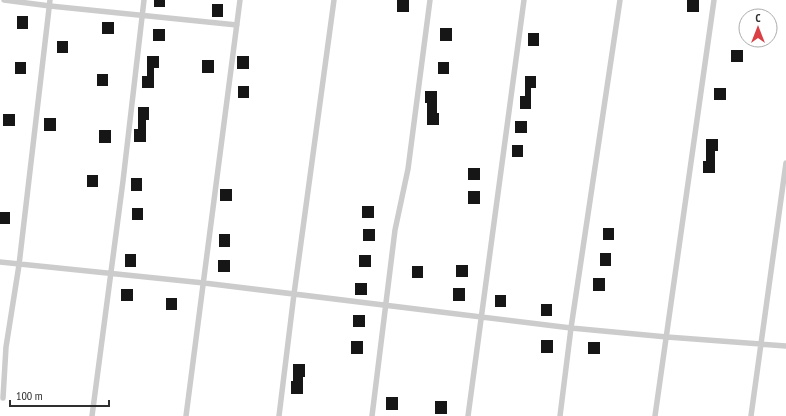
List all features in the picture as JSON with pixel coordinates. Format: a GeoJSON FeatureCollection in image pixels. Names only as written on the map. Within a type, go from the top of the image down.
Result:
{"type":"FeatureCollection","features":[{"type":"Feature","properties":{"kind":"street"},"geometry":{"type":"LineString","coordinates":[[4,0],[50,3],[237,25]]}},
{"type":"Feature","properties":{"kind":"street"},"geometry":{"type":"LineString","coordinates":[[92,416],[111,274],[144,0]]}},
{"type":"Feature","properties":{"kind":"street"},"geometry":{"type":"LineString","coordinates":[[186,416],[240,0]]}},
{"type":"Feature","properties":{"kind":"street"},"geometry":{"type":"LineString","coordinates":[[279,416],[334,0]]}},
{"type":"Feature","properties":{"kind":"street"},"geometry":{"type":"LineString","coordinates":[[372,416],[395,230],[408,169],[430,0]]}},
{"type":"Feature","properties":{"kind":"street"},"geometry":{"type":"LineString","coordinates":[[468,416],[524,0]]}},
{"type":"Feature","properties":{"kind":"street"},"geometry":{"type":"LineString","coordinates":[[560,416],[571,328],[620,0]]}},
{"type":"Feature","properties":{"kind":"street"},"geometry":{"type":"LineString","coordinates":[[655,416],[714,0]]}},
{"type":"Feature","properties":{"kind":"street"},"geometry":{"type":"LineString","coordinates":[[3,398],[6,347],[19,265],[50,3]]}},
{"type":"Feature","properties":{"kind":"street"},"geometry":{"type":"LineString","coordinates":[[751,416],[786,163]]}},
{"type":"Feature","properties":{"kind":"street"},"geometry":{"type":"LineString","coordinates":[[0,262],[204,283],[571,328],[786,346]]}},
{"type":"Feature","properties":{"kind":"building"},"geometry":{"type":"Polygon","coordinates":[[[154,0],[165,0],[165,7],[154,7],[154,0]]]}},
{"type":"Feature","properties":{"kind":"building"},"geometry":{"type":"Polygon","coordinates":[[[397,0],[409,0],[409,12],[397,12],[397,0]]]}},
{"type":"Feature","properties":{"kind":"building"},"geometry":{"type":"Polygon","coordinates":[[[687,0],[699,0],[699,12],[687,12],[687,0]]]}},
{"type":"Feature","properties":{"kind":"building"},"geometry":{"type":"Polygon","coordinates":[[[212,4],[223,4],[223,17],[212,17],[212,4]]]}},
{"type":"Feature","properties":{"kind":"building"},"geometry":{"type":"Polygon","coordinates":[[[17,16],[28,16],[28,29],[17,29],[17,16]]]}},
{"type":"Feature","properties":{"kind":"building"},"geometry":{"type":"Polygon","coordinates":[[[102,22],[114,22],[114,34],[102,34],[102,22]]]}},
{"type":"Feature","properties":{"kind":"building"},"geometry":{"type":"Polygon","coordinates":[[[440,28],[452,28],[452,41],[440,41],[440,28]]]}},
{"type":"Feature","properties":{"kind":"building"},"geometry":{"type":"Polygon","coordinates":[[[153,29],[165,29],[165,41],[153,41],[153,29]]]}},
{"type":"Feature","properties":{"kind":"building"},"geometry":{"type":"Polygon","coordinates":[[[528,33],[539,33],[539,46],[528,46],[528,33]]]}},
{"type":"Feature","properties":{"kind":"building"},"geometry":{"type":"Polygon","coordinates":[[[57,41],[68,41],[68,53],[57,53],[57,41]]]}},
{"type":"Feature","properties":{"kind":"building"},"geometry":{"type":"Polygon","coordinates":[[[731,50],[743,50],[743,62],[731,62],[731,50]]]}},
{"type":"Feature","properties":{"kind":"building"},"geometry":{"type":"Polygon","coordinates":[[[147,56],[159,56],[159,68],[154,68],[154,88],[142,88],[142,76],[147,76],[147,56]]]}},
{"type":"Feature","properties":{"kind":"building"},"geometry":{"type":"Polygon","coordinates":[[[237,56],[249,56],[249,69],[237,69],[237,56]]]}},
{"type":"Feature","properties":{"kind":"building"},"geometry":{"type":"Polygon","coordinates":[[[202,60],[214,60],[214,73],[202,73],[202,60]]]}},
{"type":"Feature","properties":{"kind":"building"},"geometry":{"type":"Polygon","coordinates":[[[15,62],[26,62],[26,74],[15,74],[15,62]]]}},
{"type":"Feature","properties":{"kind":"building"},"geometry":{"type":"Polygon","coordinates":[[[438,62],[449,62],[449,74],[438,74],[438,62]]]}},
{"type":"Feature","properties":{"kind":"building"},"geometry":{"type":"Polygon","coordinates":[[[97,74],[108,74],[108,86],[97,86],[97,74]]]}},
{"type":"Feature","properties":{"kind":"building"},"geometry":{"type":"Polygon","coordinates":[[[525,76],[536,76],[536,88],[531,88],[531,109],[520,109],[520,96],[525,96],[525,76]]]}},
{"type":"Feature","properties":{"kind":"building"},"geometry":{"type":"Polygon","coordinates":[[[238,86],[249,86],[249,98],[238,98],[238,86]]]}},
{"type":"Feature","properties":{"kind":"building"},"geometry":{"type":"Polygon","coordinates":[[[714,88],[726,88],[726,100],[714,100],[714,88]]]}},
{"type":"Feature","properties":{"kind":"building"},"geometry":{"type":"Polygon","coordinates":[[[425,91],[437,91],[437,113],[439,113],[439,125],[427,125],[427,103],[425,103],[425,91]]]}},
{"type":"Feature","properties":{"kind":"building"},"geometry":{"type":"Polygon","coordinates":[[[138,107],[149,107],[149,120],[146,120],[146,142],[134,142],[134,129],[138,129],[138,107]]]}},
{"type":"Feature","properties":{"kind":"building"},"geometry":{"type":"Polygon","coordinates":[[[3,114],[15,114],[15,126],[3,126],[3,114]]]}},
{"type":"Feature","properties":{"kind":"building"},"geometry":{"type":"Polygon","coordinates":[[[44,118],[56,118],[56,131],[44,131],[44,118]]]}},
{"type":"Feature","properties":{"kind":"building"},"geometry":{"type":"Polygon","coordinates":[[[515,121],[527,121],[527,133],[515,133],[515,121]]]}},
{"type":"Feature","properties":{"kind":"building"},"geometry":{"type":"Polygon","coordinates":[[[99,130],[111,130],[111,143],[99,143],[99,130]]]}},
{"type":"Feature","properties":{"kind":"building"},"geometry":{"type":"Polygon","coordinates":[[[706,139],[718,139],[718,151],[715,151],[715,173],[703,173],[703,161],[706,161],[706,139]]]}},
{"type":"Feature","properties":{"kind":"building"},"geometry":{"type":"Polygon","coordinates":[[[512,145],[523,145],[523,157],[512,157],[512,145]]]}},
{"type":"Feature","properties":{"kind":"building"},"geometry":{"type":"Polygon","coordinates":[[[468,168],[480,168],[480,180],[468,180],[468,168]]]}},
{"type":"Feature","properties":{"kind":"building"},"geometry":{"type":"Polygon","coordinates":[[[87,175],[98,175],[98,187],[87,187],[87,175]]]}},
{"type":"Feature","properties":{"kind":"building"},"geometry":{"type":"Polygon","coordinates":[[[131,178],[142,178],[142,191],[131,191],[131,178]]]}},
{"type":"Feature","properties":{"kind":"building"},"geometry":{"type":"Polygon","coordinates":[[[220,189],[232,189],[232,201],[220,201],[220,189]]]}},
{"type":"Feature","properties":{"kind":"building"},"geometry":{"type":"Polygon","coordinates":[[[468,191],[480,191],[480,204],[468,204],[468,191]]]}},
{"type":"Feature","properties":{"kind":"building"},"geometry":{"type":"Polygon","coordinates":[[[362,206],[374,206],[374,218],[362,218],[362,206]]]}},
{"type":"Feature","properties":{"kind":"building"},"geometry":{"type":"Polygon","coordinates":[[[132,208],[143,208],[143,220],[132,220],[132,208]]]}},
{"type":"Feature","properties":{"kind":"building"},"geometry":{"type":"Polygon","coordinates":[[[0,212],[10,212],[10,224],[0,224],[0,212]]]}},
{"type":"Feature","properties":{"kind":"building"},"geometry":{"type":"Polygon","coordinates":[[[603,228],[614,228],[614,240],[603,240],[603,228]]]}},
{"type":"Feature","properties":{"kind":"building"},"geometry":{"type":"Polygon","coordinates":[[[363,229],[375,229],[375,241],[363,241],[363,229]]]}},
{"type":"Feature","properties":{"kind":"building"},"geometry":{"type":"Polygon","coordinates":[[[219,234],[230,234],[230,247],[219,247],[219,234]]]}},
{"type":"Feature","properties":{"kind":"building"},"geometry":{"type":"Polygon","coordinates":[[[600,253],[611,253],[611,266],[600,266],[600,253]]]}},
{"type":"Feature","properties":{"kind":"building"},"geometry":{"type":"Polygon","coordinates":[[[125,254],[136,254],[136,267],[125,267],[125,254]]]}},
{"type":"Feature","properties":{"kind":"building"},"geometry":{"type":"Polygon","coordinates":[[[359,255],[371,255],[371,267],[359,267],[359,255]]]}},
{"type":"Feature","properties":{"kind":"building"},"geometry":{"type":"Polygon","coordinates":[[[218,260],[230,260],[230,272],[218,272],[218,260]]]}},
{"type":"Feature","properties":{"kind":"building"},"geometry":{"type":"Polygon","coordinates":[[[456,265],[468,265],[468,277],[456,277],[456,265]]]}},
{"type":"Feature","properties":{"kind":"building"},"geometry":{"type":"Polygon","coordinates":[[[412,266],[423,266],[423,278],[412,278],[412,266]]]}},
{"type":"Feature","properties":{"kind":"building"},"geometry":{"type":"Polygon","coordinates":[[[593,278],[605,278],[605,291],[593,291],[593,278]]]}},
{"type":"Feature","properties":{"kind":"building"},"geometry":{"type":"Polygon","coordinates":[[[355,283],[367,283],[367,295],[355,295],[355,283]]]}},
{"type":"Feature","properties":{"kind":"building"},"geometry":{"type":"Polygon","coordinates":[[[453,288],[465,288],[465,301],[453,301],[453,288]]]}},
{"type":"Feature","properties":{"kind":"building"},"geometry":{"type":"Polygon","coordinates":[[[121,289],[133,289],[133,301],[121,301],[121,289]]]}},
{"type":"Feature","properties":{"kind":"building"},"geometry":{"type":"Polygon","coordinates":[[[495,295],[506,295],[506,307],[495,307],[495,295]]]}},
{"type":"Feature","properties":{"kind":"building"},"geometry":{"type":"Polygon","coordinates":[[[166,298],[177,298],[177,310],[166,310],[166,298]]]}},
{"type":"Feature","properties":{"kind":"building"},"geometry":{"type":"Polygon","coordinates":[[[541,304],[552,304],[552,316],[541,316],[541,304]]]}},
{"type":"Feature","properties":{"kind":"building"},"geometry":{"type":"Polygon","coordinates":[[[353,315],[365,315],[365,327],[353,327],[353,315]]]}},
{"type":"Feature","properties":{"kind":"building"},"geometry":{"type":"Polygon","coordinates":[[[541,340],[553,340],[553,353],[541,353],[541,340]]]}},
{"type":"Feature","properties":{"kind":"building"},"geometry":{"type":"Polygon","coordinates":[[[351,341],[363,341],[363,354],[351,354],[351,341]]]}},
{"type":"Feature","properties":{"kind":"building"},"geometry":{"type":"Polygon","coordinates":[[[588,342],[600,342],[600,354],[588,354],[588,342]]]}},
{"type":"Feature","properties":{"kind":"building"},"geometry":{"type":"Polygon","coordinates":[[[293,364],[305,364],[303,394],[291,394],[293,364]]]}},
{"type":"Feature","properties":{"kind":"building"},"geometry":{"type":"Polygon","coordinates":[[[386,397],[398,397],[398,410],[386,410],[386,397]]]}},
{"type":"Feature","properties":{"kind":"building"},"geometry":{"type":"Polygon","coordinates":[[[435,401],[447,401],[447,414],[435,414],[435,401]]]}}]}
